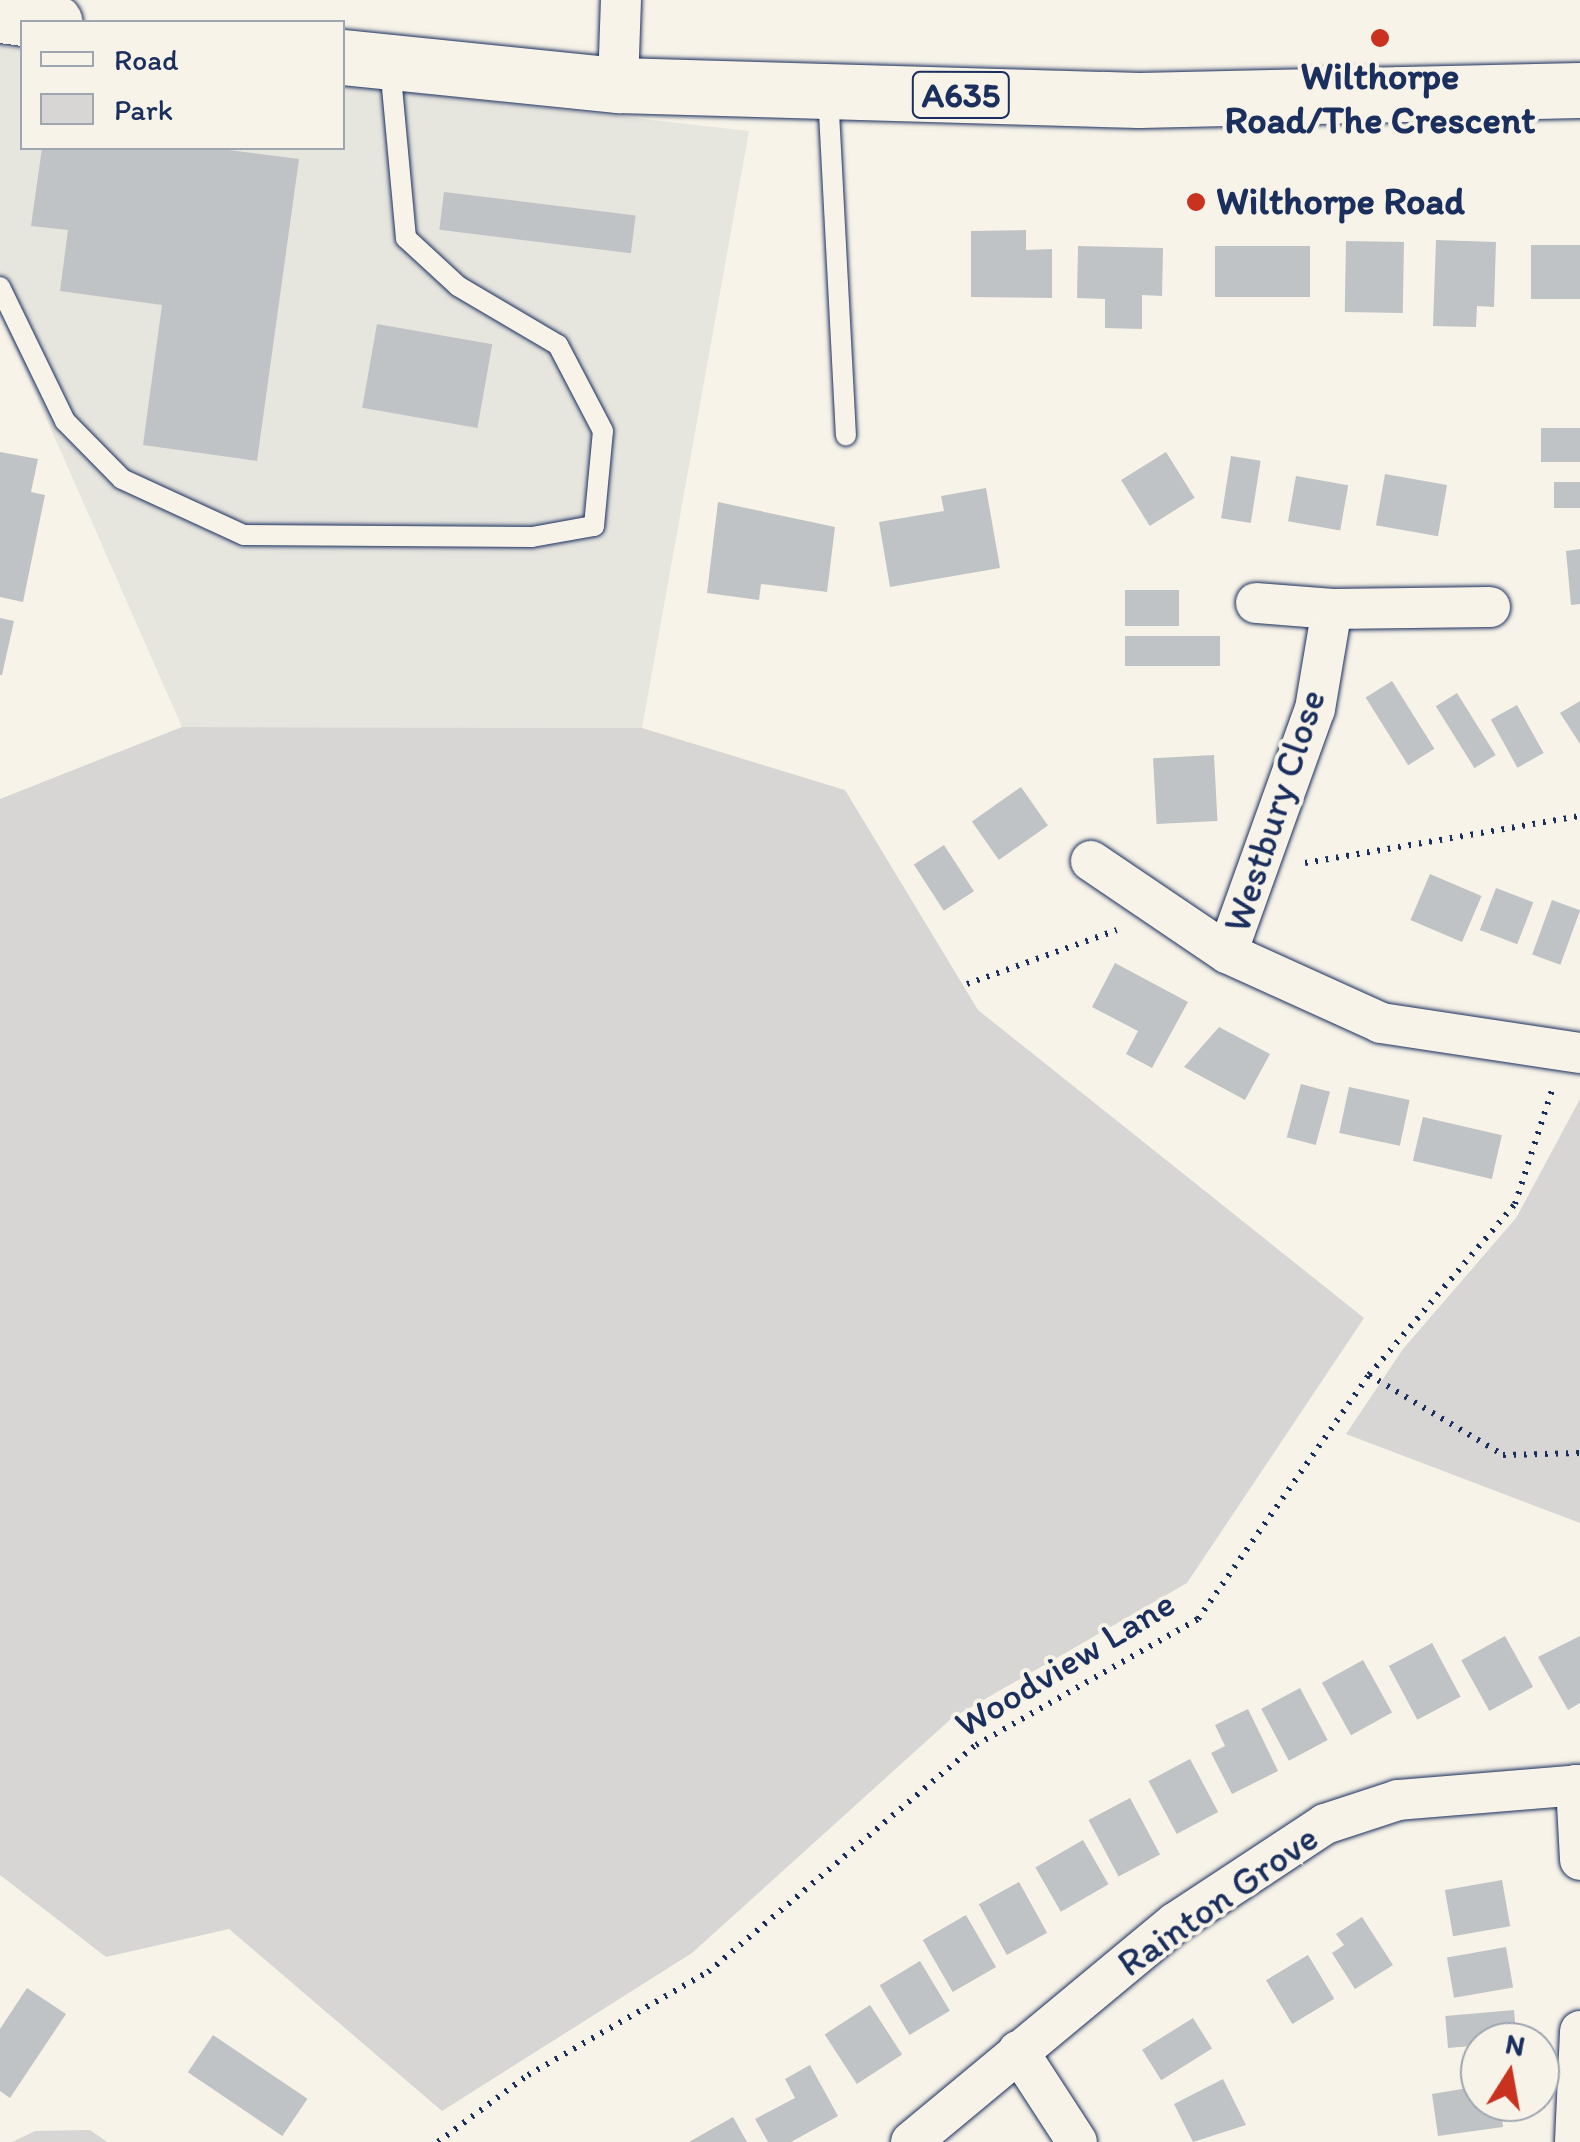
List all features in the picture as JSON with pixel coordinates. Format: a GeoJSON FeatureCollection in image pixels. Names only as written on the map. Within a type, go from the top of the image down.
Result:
{"type":"FeatureCollection","features":[{"type":"Feature","properties":{"kind":"highway"},"geometry":{"type":"LineString","coordinates":[[0,15],[39,20]]}},
{"type":"Feature","properties":{"kind":"highway","name":"A635"},"geometry":{"type":"LineString","coordinates":[[366,59],[618,85],[1139,100],[1580,90]]}},
{"type":"Feature","properties":{"kind":"street"},"geometry":{"type":"LineString","coordinates":[[618,85],[621,0]]}},
{"type":"Feature","properties":{"kind":"street"},"geometry":{"type":"LineString","coordinates":[[1256,604],[1332,608],[1490,606]]}},
{"type":"Feature","properties":{"kind":"street","name":"Westbury Close"},"geometry":{"type":"LineString","coordinates":[[1227,954],[1315,709],[1332,608]]}},
{"type":"Feature","properties":{"kind":"street"},"geometry":{"type":"LineString","coordinates":[[1091,861],[1227,954],[1381,1023],[1572,1052]]}},
{"type":"Feature","properties":{"kind":"street"},"geometry":{"type":"LineString","coordinates":[[1578,1785],[1580,1860]]}},
{"type":"Feature","properties":{"kind":"street","name":"Rainton Grove"},"geometry":{"type":"LineString","coordinates":[[911,2142],[1175,1923],[1325,1824],[1398,1800],[1578,1785]]}},
{"type":"Feature","properties":{"kind":"street"},"geometry":{"type":"LineString","coordinates":[[1575,2142],[1580,2031]]}},
{"type":"Feature","properties":{"kind":"street"},"geometry":{"type":"LineString","coordinates":[[1018,2052],[1077,2142]]}},
{"type":"Feature","properties":{"kind":"lane"},"geometry":{"type":"LineString","coordinates":[[0,286],[65,422],[122,479],[244,536],[532,537],[594,526],[603,431],[558,345],[458,286],[406,238],[366,59]]}},
{"type":"Feature","properties":{"kind":"lane"},"geometry":{"type":"LineString","coordinates":[[828,91],[846,436]]}},
{"type":"Feature","properties":{"kind":"path","name":"Woodview Lane"},"geometry":{"type":"LineString","coordinates":[[438,2142],[528,2075],[708,1972],[976,1744],[1198,1619],[1369,1375],[1515,1204],[1572,1052]]}},
{"type":"Feature","properties":{"kind":"path"},"geometry":{"type":"LineString","coordinates":[[1369,1375],[1503,1454],[1580,1453]]}},
{"type":"Feature","properties":{"kind":"shaded area"},"geometry":{"type":"Polygon","coordinates":[[[0,46],[20,49],[20,150],[345,150],[345,85],[749,131],[642,728],[182,727],[0,313],[0,46]]]}},
{"type":"Feature","properties":{"kind":"green space"},"geometry":{"type":"Polygon","coordinates":[[[182,727],[642,728],[845,790],[978,1010],[1364,1318],[1187,1583],[952,1718],[692,1953],[442,2111],[229,1929],[106,1957],[0,1875],[0,799],[182,727]]]}},
{"type":"Feature","properties":{"kind":"green space"},"geometry":{"type":"Polygon","coordinates":[[[1580,1099],[1580,1523],[1346,1434],[1403,1349],[1516,1218],[1580,1099]]]}},
{"type":"Feature","properties":{"kind":"green space"},"geometry":{"type":"Polygon","coordinates":[[[90,2130],[107,2142],[12,2142],[35,2131],[90,2130]]]}},
{"type":"Feature","properties":{"kind":"building"},"geometry":{"type":"Polygon","coordinates":[[[42,150],[229,150],[299,159],[257,461],[143,445],[162,305],[60,291],[68,230],[31,226],[42,150]]]}},
{"type":"Feature","properties":{"kind":"building"},"geometry":{"type":"Polygon","coordinates":[[[444,192],[636,216],[631,253],[439,230],[444,192]]]}},
{"type":"Feature","properties":{"kind":"building"},"geometry":{"type":"Polygon","coordinates":[[[1026,230],[1026,250],[1052,249],[1052,298],[971,297],[971,231],[1026,230]]]}},
{"type":"Feature","properties":{"kind":"building"},"geometry":{"type":"Polygon","coordinates":[[[1436,240],[1496,242],[1494,307],[1477,306],[1476,327],[1433,326],[1436,240]]]}},
{"type":"Feature","properties":{"kind":"building"},"geometry":{"type":"Polygon","coordinates":[[[1346,241],[1404,242],[1403,313],[1345,312],[1346,241]]]}},
{"type":"Feature","properties":{"kind":"building"},"geometry":{"type":"Polygon","coordinates":[[[1531,245],[1580,245],[1580,299],[1531,299],[1531,245]]]}},
{"type":"Feature","properties":{"kind":"building"},"geometry":{"type":"Polygon","coordinates":[[[1078,246],[1163,248],[1162,296],[1142,295],[1142,329],[1105,328],[1105,299],[1077,298],[1078,246]]]}},
{"type":"Feature","properties":{"kind":"building"},"geometry":{"type":"Polygon","coordinates":[[[1215,246],[1310,246],[1310,297],[1215,297],[1215,246]]]}},
{"type":"Feature","properties":{"kind":"building"},"geometry":{"type":"Polygon","coordinates":[[[377,324],[492,344],[477,428],[362,408],[377,324]]]}},
{"type":"Feature","properties":{"kind":"building"},"geometry":{"type":"Polygon","coordinates":[[[1541,428],[1580,428],[1580,462],[1541,462],[1541,428]]]}},
{"type":"Feature","properties":{"kind":"building"},"geometry":{"type":"Polygon","coordinates":[[[0,452],[38,459],[31,492],[45,495],[23,602],[0,597],[0,452]]]}},
{"type":"Feature","properties":{"kind":"building"},"geometry":{"type":"Polygon","coordinates":[[[1166,452],[1195,498],[1150,526],[1121,480],[1166,452]]]}},
{"type":"Feature","properties":{"kind":"building"},"geometry":{"type":"Polygon","coordinates":[[[1231,456],[1261,461],[1251,523],[1221,518],[1231,456]]]}},
{"type":"Feature","properties":{"kind":"building"},"geometry":{"type":"Polygon","coordinates":[[[1385,474],[1447,485],[1438,536],[1376,525],[1385,474]]]}},
{"type":"Feature","properties":{"kind":"building"},"geometry":{"type":"Polygon","coordinates":[[[1296,476],[1348,485],[1340,531],[1288,521],[1296,476]]]}},
{"type":"Feature","properties":{"kind":"building"},"geometry":{"type":"Polygon","coordinates":[[[1554,482],[1580,482],[1580,508],[1554,508],[1554,482]]]}},
{"type":"Feature","properties":{"kind":"building"},"geometry":{"type":"Polygon","coordinates":[[[986,488],[1000,568],[890,587],[879,522],[944,511],[941,496],[986,488]]]}},
{"type":"Feature","properties":{"kind":"building"},"geometry":{"type":"Polygon","coordinates":[[[718,502],[835,527],[827,592],[761,584],[759,600],[707,593],[718,502]]]}},
{"type":"Feature","properties":{"kind":"building"},"geometry":{"type":"Polygon","coordinates":[[[1580,549],[1580,604],[1571,605],[1566,551],[1580,549]]]}},
{"type":"Feature","properties":{"kind":"building"},"geometry":{"type":"Polygon","coordinates":[[[1125,590],[1179,590],[1179,626],[1125,626],[1125,590]]]}},
{"type":"Feature","properties":{"kind":"building"},"geometry":{"type":"Polygon","coordinates":[[[0,618],[14,621],[2,675],[0,675],[0,618]]]}},
{"type":"Feature","properties":{"kind":"building"},"geometry":{"type":"Polygon","coordinates":[[[1125,636],[1220,636],[1220,666],[1125,666],[1125,636]]]}},
{"type":"Feature","properties":{"kind":"building"},"geometry":{"type":"Polygon","coordinates":[[[1392,681],[1434,749],[1408,765],[1366,697],[1392,681]]]}},
{"type":"Feature","properties":{"kind":"building"},"geometry":{"type":"Polygon","coordinates":[[[1457,693],[1496,755],[1474,768],[1436,706],[1457,693]]]}},
{"type":"Feature","properties":{"kind":"building"},"geometry":{"type":"Polygon","coordinates":[[[1580,701],[1580,744],[1560,713],[1580,701]]]}},
{"type":"Feature","properties":{"kind":"building"},"geometry":{"type":"Polygon","coordinates":[[[1517,705],[1544,753],[1517,768],[1491,720],[1517,705]]]}},
{"type":"Feature","properties":{"kind":"building"},"geometry":{"type":"Polygon","coordinates":[[[1214,755],[1217,821],[1157,824],[1153,758],[1214,755]]]}},
{"type":"Feature","properties":{"kind":"building"},"geometry":{"type":"Polygon","coordinates":[[[1021,787],[1048,826],[999,860],[972,821],[1021,787]]]}},
{"type":"Feature","properties":{"kind":"building"},"geometry":{"type":"Polygon","coordinates":[[[944,845],[974,891],[944,911],[914,865],[944,845]]]}},
{"type":"Feature","properties":{"kind":"building"},"geometry":{"type":"Polygon","coordinates":[[[1430,874],[1482,896],[1462,942],[1410,920],[1430,874]]]}},
{"type":"Feature","properties":{"kind":"building"},"geometry":{"type":"Polygon","coordinates":[[[1496,888],[1533,902],[1517,944],[1480,930],[1496,888]]]}},
{"type":"Feature","properties":{"kind":"building"},"geometry":{"type":"Polygon","coordinates":[[[1552,900],[1580,910],[1560,965],[1532,955],[1552,900]]]}},
{"type":"Feature","properties":{"kind":"building"},"geometry":{"type":"Polygon","coordinates":[[[1115,963],[1188,1002],[1152,1068],[1126,1054],[1138,1031],[1092,1007],[1115,963]]]}},
{"type":"Feature","properties":{"kind":"building"},"geometry":{"type":"Polygon","coordinates":[[[1219,1027],[1270,1054],[1245,1100],[1184,1067],[1219,1027]]]}},
{"type":"Feature","properties":{"kind":"building"},"geometry":{"type":"Polygon","coordinates":[[[1301,1084],[1330,1092],[1316,1145],[1287,1137],[1301,1084]]]}},
{"type":"Feature","properties":{"kind":"building"},"geometry":{"type":"Polygon","coordinates":[[[1349,1087],[1410,1100],[1400,1146],[1339,1133],[1349,1087]]]}},
{"type":"Feature","properties":{"kind":"building"},"geometry":{"type":"Polygon","coordinates":[[[1423,1117],[1502,1135],[1492,1179],[1413,1161],[1423,1117]]]}},
{"type":"Feature","properties":{"kind":"building"},"geometry":{"type":"Polygon","coordinates":[[[1505,1636],[1533,1687],[1489,1711],[1461,1660],[1505,1636]]]}},
{"type":"Feature","properties":{"kind":"building"},"geometry":{"type":"Polygon","coordinates":[[[1580,1636],[1580,1703],[1568,1710],[1538,1657],[1580,1636]]]}},
{"type":"Feature","properties":{"kind":"building"},"geometry":{"type":"Polygon","coordinates":[[[1432,1643],[1461,1697],[1417,1720],[1389,1666],[1432,1643]]]}},
{"type":"Feature","properties":{"kind":"building"},"geometry":{"type":"Polygon","coordinates":[[[1363,1660],[1392,1712],[1351,1735],[1322,1683],[1363,1660]]]}},
{"type":"Feature","properties":{"kind":"building"},"geometry":{"type":"Polygon","coordinates":[[[1300,1688],[1328,1740],[1289,1761],[1261,1709],[1300,1688]]]}},
{"type":"Feature","properties":{"kind":"building"},"geometry":{"type":"Polygon","coordinates":[[[1248,1709],[1278,1771],[1232,1794],[1211,1753],[1225,1746],[1215,1725],[1248,1709]]]}},
{"type":"Feature","properties":{"kind":"building"},"geometry":{"type":"Polygon","coordinates":[[[1190,1759],[1218,1812],[1177,1834],[1149,1781],[1190,1759]]]}},
{"type":"Feature","properties":{"kind":"building"},"geometry":{"type":"Polygon","coordinates":[[[1130,1798],[1160,1855],[1119,1877],[1089,1820],[1130,1798]]]}},
{"type":"Feature","properties":{"kind":"building"},"geometry":{"type":"Polygon","coordinates":[[[1083,1840],[1108,1884],[1061,1912],[1035,1868],[1083,1840]]]}},
{"type":"Feature","properties":{"kind":"building"},"geometry":{"type":"Polygon","coordinates":[[[1502,1880],[1510,1926],[1453,1936],[1445,1890],[1502,1880]]]}},
{"type":"Feature","properties":{"kind":"building"},"geometry":{"type":"Polygon","coordinates":[[[1019,1882],[1047,1933],[1007,1955],[979,1904],[1019,1882]]]}},
{"type":"Feature","properties":{"kind":"building"},"geometry":{"type":"Polygon","coordinates":[[[966,1915],[996,1967],[953,1992],[923,1940],[966,1915]]]}},
{"type":"Feature","properties":{"kind":"building"},"geometry":{"type":"Polygon","coordinates":[[[1362,1917],[1393,1965],[1355,1989],[1332,1953],[1344,1945],[1336,1934],[1362,1917]]]}},
{"type":"Feature","properties":{"kind":"building"},"geometry":{"type":"Polygon","coordinates":[[[1506,1947],[1513,1987],[1454,1998],[1447,1957],[1506,1947]]]}},
{"type":"Feature","properties":{"kind":"building"},"geometry":{"type":"Polygon","coordinates":[[[1308,1955],[1334,1999],[1292,2024],[1266,1980],[1308,1955]]]}},
{"type":"Feature","properties":{"kind":"building"},"geometry":{"type":"Polygon","coordinates":[[[920,1961],[950,2011],[910,2035],[880,1985],[920,1961]]]}},
{"type":"Feature","properties":{"kind":"building"},"geometry":{"type":"Polygon","coordinates":[[[27,1988],[66,2014],[10,2098],[0,2091],[0,2029],[27,1988]]]}},
{"type":"Feature","properties":{"kind":"building"},"geometry":{"type":"Polygon","coordinates":[[[870,2005],[902,2054],[857,2084],[825,2034],[870,2005]]]}},
{"type":"Feature","properties":{"kind":"building"},"geometry":{"type":"Polygon","coordinates":[[[1514,2010],[1515,2022],[1460,2022],[1460,2047],[1448,2048],[1445,2016],[1514,2010]]]}},
{"type":"Feature","properties":{"kind":"building"},"geometry":{"type":"Polygon","coordinates":[[[1193,2018],[1212,2049],[1161,2080],[1142,2050],[1193,2018]]]}},
{"type":"Feature","properties":{"kind":"building"},"geometry":{"type":"Polygon","coordinates":[[[213,2035],[308,2099],[282,2136],[188,2072],[213,2035]]]}},
{"type":"Feature","properties":{"kind":"building"},"geometry":{"type":"Polygon","coordinates":[[[810,2065],[838,2116],[791,2142],[768,2142],[755,2119],[795,2098],[785,2079],[810,2065]]]}},
{"type":"Feature","properties":{"kind":"building"},"geometry":{"type":"Polygon","coordinates":[[[1223,2079],[1246,2125],[1193,2142],[1174,2104],[1223,2079]]]}},
{"type":"Feature","properties":{"kind":"building"},"geometry":{"type":"Polygon","coordinates":[[[1460,2089],[1460,2122],[1502,2122],[1503,2127],[1438,2136],[1432,2094],[1460,2089]]]}},
{"type":"Feature","properties":{"kind":"building"},"geometry":{"type":"Polygon","coordinates":[[[733,2117],[747,2142],[689,2142],[733,2117]]]}},
{"type":"Feature","properties":{"kind":"place","name":"Wilthorpe Road/The Crescent"},"geometry":{"type":"Point","coordinates":[1380,38]}},
{"type":"Feature","properties":{"kind":"place","name":"Wilthorpe Road"},"geometry":{"type":"Point","coordinates":[1196,202]}}]}
